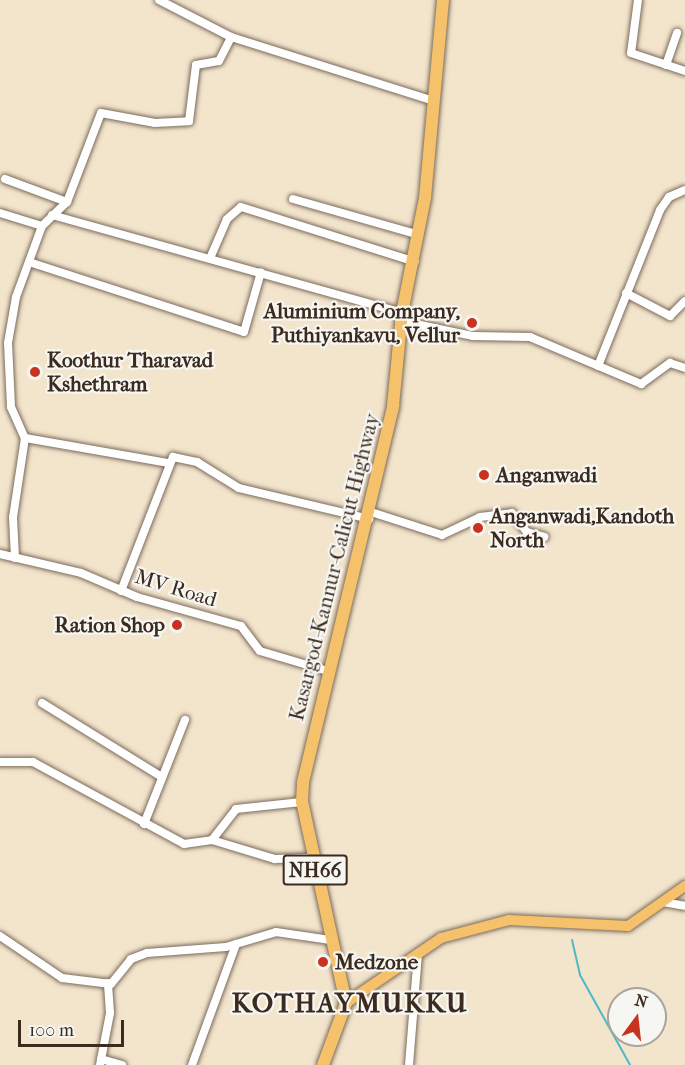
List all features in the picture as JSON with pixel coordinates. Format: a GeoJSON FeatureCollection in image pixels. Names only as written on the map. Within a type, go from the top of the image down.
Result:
{"type":"FeatureCollection","features":[{"type":"Feature","properties":{"kind":"highway","name":"Kasargod-Kannur-Calicut Highway"},"geometry":{"type":"LineString","coordinates":[[346,1003],[330,940],[302,802],[307,757],[331,672],[370,515],[393,406],[402,317],[419,235],[435,102],[443,0]]}},
{"type":"Feature","properties":{"kind":"highway"},"geometry":{"type":"LineString","coordinates":[[323,1065],[346,1003]]}},
{"type":"Feature","properties":{"kind":"main road"},"geometry":{"type":"LineString","coordinates":[[346,1003],[441,938],[509,920],[628,927],[685,886]]}},
{"type":"Feature","properties":{"kind":"street"},"geometry":{"type":"LineString","coordinates":[[159,0],[231,37],[435,102]]}},
{"type":"Feature","properties":{"kind":"street"},"geometry":{"type":"LineString","coordinates":[[638,0],[631,53],[685,72]]}},
{"type":"Feature","properties":{"kind":"street"},"geometry":{"type":"LineString","coordinates":[[666,65],[677,33]]}},
{"type":"Feature","properties":{"kind":"street"},"geometry":{"type":"LineString","coordinates":[[15,558],[14,517],[25,438],[11,407],[8,343],[29,262],[42,226],[67,202],[101,113],[155,123],[189,121],[196,64],[219,61],[231,37]]}},
{"type":"Feature","properties":{"kind":"street"},"geometry":{"type":"LineString","coordinates":[[5,179],[67,202]]}},
{"type":"Feature","properties":{"kind":"street"},"geometry":{"type":"LineString","coordinates":[[598,366],[660,210],[669,197],[685,190]]}},
{"type":"Feature","properties":{"kind":"street"},"geometry":{"type":"LineString","coordinates":[[293,199],[419,235]]}},
{"type":"Feature","properties":{"kind":"street"},"geometry":{"type":"LineString","coordinates":[[211,256],[227,219],[241,207],[415,262]]}},
{"type":"Feature","properties":{"kind":"street"},"geometry":{"type":"LineString","coordinates":[[0,213],[42,226]]}},
{"type":"Feature","properties":{"kind":"street"},"geometry":{"type":"LineString","coordinates":[[52,215],[211,256],[402,317],[473,336],[530,338],[641,384],[669,363],[685,368]]}},
{"type":"Feature","properties":{"kind":"street"},"geometry":{"type":"LineString","coordinates":[[29,262],[244,332],[261,272]]}},
{"type":"Feature","properties":{"kind":"street"},"geometry":{"type":"LineString","coordinates":[[626,293],[670,316],[685,301]]}},
{"type":"Feature","properties":{"kind":"street"},"geometry":{"type":"LineString","coordinates":[[25,438],[168,463]]}},
{"type":"Feature","properties":{"kind":"street"},"geometry":{"type":"LineString","coordinates":[[121,591],[150,528],[168,463],[173,457],[197,462],[239,488],[370,515],[442,535],[480,517],[512,513],[527,532],[544,537]]}},
{"type":"Feature","properties":{"kind":"street","name":"MV Road"},"geometry":{"type":"LineString","coordinates":[[0,554],[81,573],[121,591],[241,626],[260,651],[331,672]]}},
{"type":"Feature","properties":{"kind":"street"},"geometry":{"type":"LineString","coordinates":[[42,703],[162,777]]}},
{"type":"Feature","properties":{"kind":"street"},"geometry":{"type":"LineString","coordinates":[[144,824],[185,720]]}},
{"type":"Feature","properties":{"kind":"street"},"geometry":{"type":"LineString","coordinates":[[0,762],[33,762],[184,844],[212,840],[274,859],[313,858]]}},
{"type":"Feature","properties":{"kind":"street"},"geometry":{"type":"LineString","coordinates":[[212,840],[236,809],[302,802]]}},
{"type":"Feature","properties":{"kind":"street"},"geometry":{"type":"LineString","coordinates":[[663,902],[685,906]]}},
{"type":"Feature","properties":{"kind":"street"},"geometry":{"type":"LineString","coordinates":[[0,936],[62,978],[108,983],[147,953],[236,944],[276,932],[330,940]]}},
{"type":"Feature","properties":{"kind":"street"},"geometry":{"type":"LineString","coordinates":[[192,1065],[236,944]]}},
{"type":"Feature","properties":{"kind":"street"},"geometry":{"type":"LineString","coordinates":[[409,1065],[418,953]]}},
{"type":"Feature","properties":{"kind":"street"},"geometry":{"type":"LineString","coordinates":[[108,983],[110,1013],[100,1062],[122,1065]]}},
{"type":"Feature","properties":{"kind":"waterway"},"geometry":{"type":"LineString","coordinates":[[572,940],[580,975],[630,1065]]}},
{"type":"Feature","properties":{"kind":"place","name":"Aluminium Company, Puthiyankavu, Vellur"},"geometry":{"type":"Point","coordinates":[472,323]}},
{"type":"Feature","properties":{"kind":"place","name":"Koothur Tharavad Kshethram"},"geometry":{"type":"Point","coordinates":[35,372]}},
{"type":"Feature","properties":{"kind":"place","name":"Anganwadi"},"geometry":{"type":"Point","coordinates":[484,475]}},
{"type":"Feature","properties":{"kind":"place","name":"Anganwadi,Kandoth North"},"geometry":{"type":"Point","coordinates":[478,528]}},
{"type":"Feature","properties":{"kind":"place","name":"Ration Shop"},"geometry":{"type":"Point","coordinates":[177,625]}},
{"type":"Feature","properties":{"kind":"place","name":"Medzone"},"geometry":{"type":"Point","coordinates":[323,962]}},
{"type":"Feature","properties":{"kind":"district","name":"KOTHAYMUKKU"},"geometry":{"type":"Point","coordinates":[350,1004]}}]}
